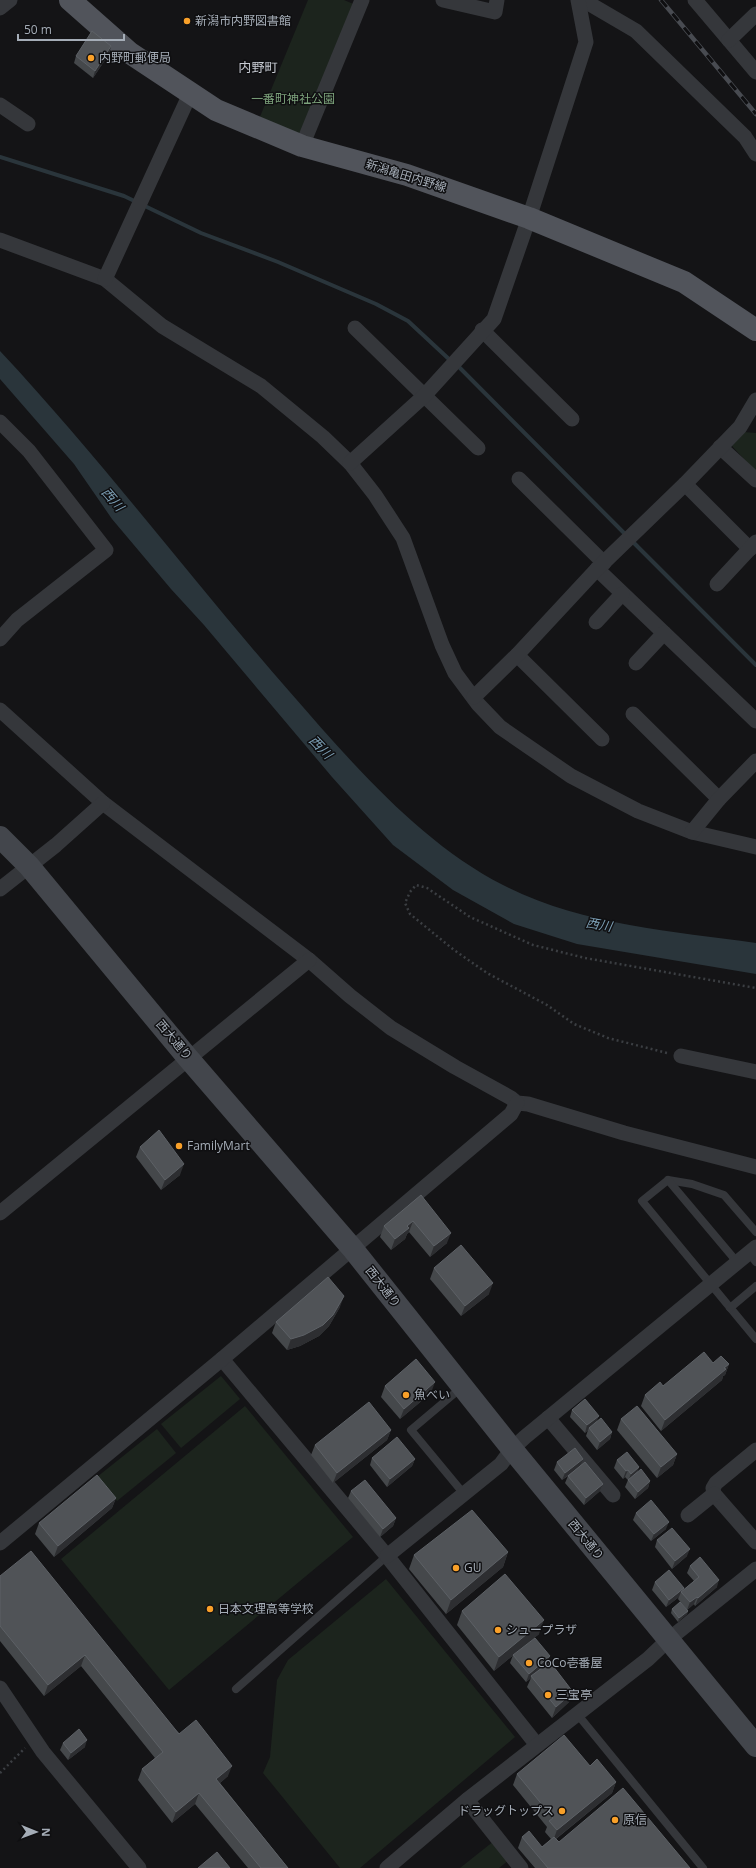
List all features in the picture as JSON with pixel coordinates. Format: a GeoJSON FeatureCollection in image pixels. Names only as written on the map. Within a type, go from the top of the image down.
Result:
{"type":"FeatureCollection","features":[{"type":"Feature","properties":{"kind":"main road","name":"新潟亀田内野線"},"geometry":{"type":"LineString","coordinates":[[70,0],[130,53],[216,110],[302,146],[407,175],[529,218],[684,282],[756,330]]}},
{"type":"Feature","properties":{"kind":"street"},"geometry":{"type":"LineString","coordinates":[[0,8],[10,0]]}},
{"type":"Feature","properties":{"kind":"street"},"geometry":{"type":"LineString","coordinates":[[443,0],[495,12],[497,0]]}},
{"type":"Feature","properties":{"kind":"street"},"geometry":{"type":"LineString","coordinates":[[350,463],[424,396],[482,330],[494,319],[529,218],[586,42],[578,0]]}},
{"type":"Feature","properties":{"kind":"street"},"geometry":{"type":"LineString","coordinates":[[583,0],[636,31],[745,137],[756,154]]}},
{"type":"Feature","properties":{"kind":"street"},"geometry":{"type":"LineString","coordinates":[[695,0],[756,72]]}},
{"type":"Feature","properties":{"kind":"street"},"geometry":{"type":"LineString","coordinates":[[302,146],[356,2]]}},
{"type":"Feature","properties":{"kind":"street"},"geometry":{"type":"LineString","coordinates":[[729,40],[756,14]]}},
{"type":"Feature","properties":{"kind":"street"},"geometry":{"type":"LineString","coordinates":[[105,279],[190,94]]}},
{"type":"Feature","properties":{"kind":"street"},"geometry":{"type":"LineString","coordinates":[[0,105],[28,124]]}},
{"type":"Feature","properties":{"kind":"street"},"geometry":{"type":"LineString","coordinates":[[0,240],[105,279],[162,326],[261,386],[323,437],[350,463],[375,495],[403,538],[442,645],[455,673],[500,727],[571,776],[638,812],[692,832],[756,847]]}},
{"type":"Feature","properties":{"kind":"street"},"geometry":{"type":"LineString","coordinates":[[355,328],[478,448]]}},
{"type":"Feature","properties":{"kind":"street"},"geometry":{"type":"LineString","coordinates":[[482,330],[572,418]]}},
{"type":"Feature","properties":{"kind":"street"},"geometry":{"type":"LineString","coordinates":[[474,697],[517,655],[600,566],[685,484],[740,427],[756,400]]}},
{"type":"Feature","properties":{"kind":"street"},"geometry":{"type":"LineString","coordinates":[[0,422],[29,451],[106,550],[17,620],[0,639]]}},
{"type":"Feature","properties":{"kind":"street"},"geometry":{"type":"LineString","coordinates":[[720,447],[756,480]]}},
{"type":"Feature","properties":{"kind":"street"},"geometry":{"type":"LineString","coordinates":[[519,479],[600,566],[622,594],[756,721]]}},
{"type":"Feature","properties":{"kind":"street"},"geometry":{"type":"LineString","coordinates":[[685,484],[753,545],[717,584]]}},
{"type":"Feature","properties":{"kind":"street"},"geometry":{"type":"LineString","coordinates":[[596,622],[622,594]]}},
{"type":"Feature","properties":{"kind":"street"},"geometry":{"type":"LineString","coordinates":[[636,663],[664,633]]}},
{"type":"Feature","properties":{"kind":"street"},"geometry":{"type":"LineString","coordinates":[[517,655],[602,739]]}},
{"type":"Feature","properties":{"kind":"street"},"geometry":{"type":"LineString","coordinates":[[0,710],[103,803],[309,960],[350,996],[391,1028],[455,1067],[511,1098],[517,1103],[528,1104],[624,1132],[756,1167]]}},
{"type":"Feature","properties":{"kind":"street"},"geometry":{"type":"LineString","coordinates":[[633,714],[719,799]]}},
{"type":"Feature","properties":{"kind":"street"},"geometry":{"type":"LineString","coordinates":[[692,832],[719,799],[754,767]]}},
{"type":"Feature","properties":{"kind":"street"},"geometry":{"type":"LineString","coordinates":[[0,889],[56,845],[103,803]]}},
{"type":"Feature","properties":{"kind":"street","name":"西大通り"},"geometry":{"type":"LineString","coordinates":[[0,837],[29,866],[188,1058],[352,1248],[512,1449],[756,1746]]}},
{"type":"Feature","properties":{"kind":"street"},"geometry":{"type":"LineString","coordinates":[[0,1213],[309,960]]}},
{"type":"Feature","properties":{"kind":"street"},"geometry":{"type":"LineString","coordinates":[[682,1056],[756,1072]]}},
{"type":"Feature","properties":{"kind":"street"},"geometry":{"type":"LineString","coordinates":[[0,1542],[222,1359],[511,1114],[517,1103]]}},
{"type":"Feature","properties":{"kind":"street"},"geometry":{"type":"LineString","coordinates":[[387,1556],[501,1464],[512,1449],[548,1418],[737,1262],[754,1254]]}},
{"type":"Feature","properties":{"kind":"street"},"geometry":{"type":"LineString","coordinates":[[222,1359],[387,1556],[537,1745]]}},
{"type":"Feature","properties":{"kind":"street"},"geometry":{"type":"LineString","coordinates":[[548,1418],[613,1495]]}},
{"type":"Feature","properties":{"kind":"street"},"geometry":{"type":"LineString","coordinates":[[756,1450],[716,1483],[714,1488],[714,1494],[756,1542]]}},
{"type":"Feature","properties":{"kind":"street"},"geometry":{"type":"LineString","coordinates":[[688,1515],[714,1494]]}},
{"type":"Feature","properties":{"kind":"street"},"geometry":{"type":"LineString","coordinates":[[387,1868],[467,1800],[648,1659],[668,1640],[756,1568]]}},
{"type":"Feature","properties":{"kind":"street"},"geometry":{"type":"LineString","coordinates":[[0,1688],[34,1739],[139,1868]]}},
{"type":"Feature","properties":{"kind":"street"},"geometry":{"type":"LineString","coordinates":[[467,1800],[521,1868]]}},
{"type":"Feature","properties":{"kind":"lane"},"geometry":{"type":"LineString","coordinates":[[668,1180],[737,1262]]}},
{"type":"Feature","properties":{"kind":"lane"},"geometry":{"type":"LineString","coordinates":[[755,1336],[642,1201],[668,1180],[692,1184],[724,1195],[756,1232]]}},
{"type":"Feature","properties":{"kind":"lane"},"geometry":{"type":"LineString","coordinates":[[730,1308],[756,1286]]}},
{"type":"Feature","properties":{"kind":"lane"},"geometry":{"type":"LineString","coordinates":[[462,1387],[411,1430],[464,1494]]}},
{"type":"Feature","properties":{"kind":"lane"},"geometry":{"type":"LineString","coordinates":[[236,1689],[387,1556]]}},
{"type":"Feature","properties":{"kind":"lane"},"geometry":{"type":"LineString","coordinates":[[578,1714],[703,1868]]}},
{"type":"Feature","properties":{"kind":"path"},"geometry":{"type":"LineString","coordinates":[[682,1056],[608,1038],[574,1024],[547,1005],[487,973],[454,950],[410,914],[405,903],[410,892],[416,885],[427,888],[470,917],[533,945],[585,958],[756,988]]}},
{"type":"Feature","properties":{"kind":"path"},"geometry":{"type":"LineString","coordinates":[[0,1773],[34,1739]]}},
{"type":"Feature","properties":{"kind":"green space","name":"一番町神社公園"},"geometry":{"type":"Polygon","coordinates":[[[308,0],[344,0],[358,6],[301,144],[257,124],[308,0]]]}},
{"type":"Feature","properties":{"kind":"green space"},"geometry":{"type":"Polygon","coordinates":[[[744,432],[756,433],[756,472],[732,446],[744,432]]]}},
{"type":"Feature","properties":{"kind":"green space"},"geometry":{"type":"Polygon","coordinates":[[[221,1376],[240,1399],[181,1448],[161,1424],[221,1376]]]}},
{"type":"Feature","properties":{"kind":"green space"},"geometry":{"type":"Polygon","coordinates":[[[245,1406],[353,1537],[169,1690],[61,1559],[245,1406]]]}},
{"type":"Feature","properties":{"kind":"green space"},"geometry":{"type":"Polygon","coordinates":[[[157,1429],[176,1453],[117,1501],[97,1477],[157,1429]]]}},
{"type":"Feature","properties":{"kind":"green space"},"geometry":{"type":"Polygon","coordinates":[[[386,1579],[515,1737],[360,1868],[340,1868],[263,1773],[270,1757],[277,1680],[288,1660],[386,1579]]]}},
{"type":"Feature","properties":{"kind":"green space"},"geometry":{"type":"Polygon","coordinates":[[[494,1841],[509,1860],[499,1868],[460,1868],[494,1841]]]}},
{"type":"Feature","properties":{"kind":"water","name":"西川"},"geometry":{"type":"Polygon","coordinates":[[[0,351],[74,434],[253,649],[337,745],[388,798],[443,847],[472,867],[503,885],[563,909],[595,918],[659,930],[756,943],[756,974],[577,944],[514,924],[453,890],[393,845],[332,777],[204,625],[171,589],[112,519],[74,464],[0,379],[0,351]]]}},
{"type":"Feature","properties":{"kind":"building"},"geometry":{"type":"Polygon","coordinates":[[[92,31],[111,46],[95,71],[76,56],[92,31]]]}},
{"type":"Feature","properties":{"kind":"building"},"geometry":{"type":"Polygon","coordinates":[[[159,1130],[184,1164],[165,1180],[140,1147],[159,1130]]]}},
{"type":"Feature","properties":{"kind":"building"},"geometry":{"type":"Polygon","coordinates":[[[421,1195],[451,1233],[434,1246],[413,1221],[407,1226],[409,1228],[395,1239],[384,1226],[421,1195]]]}},
{"type":"Feature","properties":{"kind":"building"},"geometry":{"type":"Polygon","coordinates":[[[461,1245],[493,1283],[465,1306],[434,1268],[461,1245]]]}},
{"type":"Feature","properties":{"kind":"building"},"geometry":{"type":"Polygon","coordinates":[[[328,1277],[344,1296],[333,1315],[323,1325],[304,1335],[291,1339],[276,1322],[328,1277]]]}},
{"type":"Feature","properties":{"kind":"building"},"geometry":{"type":"Polygon","coordinates":[[[704,1352],[713,1363],[721,1356],[729,1364],[724,1368],[726,1369],[665,1420],[645,1395],[660,1382],[663,1386],[704,1352]]]}},
{"type":"Feature","properties":{"kind":"building","name":"魚べい"},"geometry":{"type":"Polygon","coordinates":[[[416,1359],[435,1382],[404,1409],[385,1386],[416,1359]]]}},
{"type":"Feature","properties":{"kind":"building"},"geometry":{"type":"Polygon","coordinates":[[[585,1399],[599,1416],[587,1425],[572,1410],[585,1399]]]}},
{"type":"Feature","properties":{"kind":"building"},"geometry":{"type":"Polygon","coordinates":[[[369,1402],[391,1430],[337,1473],[315,1445],[369,1402]]]}},
{"type":"Feature","properties":{"kind":"building"},"geometry":{"type":"Polygon","coordinates":[[[637,1406],[677,1454],[661,1467],[621,1419],[637,1406]]]}},
{"type":"Feature","properties":{"kind":"building"},"geometry":{"type":"Polygon","coordinates":[[[601,1418],[612,1432],[600,1442],[589,1428],[601,1418]]]}},
{"type":"Feature","properties":{"kind":"building"},"geometry":{"type":"Polygon","coordinates":[[[397,1437],[415,1459],[390,1479],[372,1458],[397,1437]]]}},
{"type":"Feature","properties":{"kind":"building"},"geometry":{"type":"Polygon","coordinates":[[[575,1448],[583,1459],[565,1473],[557,1462],[575,1448]]]}},
{"type":"Feature","properties":{"kind":"building"},"geometry":{"type":"Polygon","coordinates":[[[627,1452],[639,1467],[631,1474],[628,1470],[626,1471],[617,1460],[627,1452]]]}},
{"type":"Feature","properties":{"kind":"building"},"geometry":{"type":"Polygon","coordinates":[[[585,1462],[603,1484],[586,1498],[568,1476],[585,1462]]]}},
{"type":"Feature","properties":{"kind":"building"},"geometry":{"type":"Polygon","coordinates":[[[641,1469],[650,1481],[638,1492],[628,1480],[641,1469]]]}},
{"type":"Feature","properties":{"kind":"building"},"geometry":{"type":"Polygon","coordinates":[[[97,1475],[116,1498],[58,1546],[39,1523],[97,1475]]]}},
{"type":"Feature","properties":{"kind":"building"},"geometry":{"type":"Polygon","coordinates":[[[365,1480],[396,1518],[383,1529],[351,1491],[365,1480]]]}},
{"type":"Feature","properties":{"kind":"building"},"geometry":{"type":"Polygon","coordinates":[[[651,1500],[669,1522],[654,1534],[636,1513],[651,1500]]]}},
{"type":"Feature","properties":{"kind":"building","name":"GU"},"geometry":{"type":"Polygon","coordinates":[[[472,1510],[508,1552],[451,1600],[414,1555],[472,1510]]]}},
{"type":"Feature","properties":{"kind":"building"},"geometry":{"type":"Polygon","coordinates":[[[672,1528],[690,1549],[675,1561],[657,1540],[672,1528]]]}},
{"type":"Feature","properties":{"kind":"building"},"geometry":{"type":"Polygon","coordinates":[[[31,1551],[179,1734],[196,1720],[232,1766],[216,1779],[288,1868],[261,1868],[199,1793],[176,1812],[142,1769],[163,1752],[85,1655],[48,1685],[0,1626],[0,1576],[31,1551]]]}},
{"type":"Feature","properties":{"kind":"building"},"geometry":{"type":"Polygon","coordinates":[[[700,1557],[719,1580],[698,1598],[697,1597],[690,1602],[681,1592],[699,1577],[690,1566],[700,1557]]]}},
{"type":"Feature","properties":{"kind":"building"},"geometry":{"type":"Polygon","coordinates":[[[669,1570],[684,1588],[669,1600],[655,1582],[669,1570]]]}},
{"type":"Feature","properties":{"kind":"building","name":"シュープラザ"},"geometry":{"type":"Polygon","coordinates":[[[505,1574],[544,1620],[499,1657],[462,1611],[505,1574]]]}},
{"type":"Feature","properties":{"kind":"building"},"geometry":{"type":"Polygon","coordinates":[[[680,1602],[688,1611],[679,1618],[672,1609],[680,1602]]]}},
{"type":"Feature","properties":{"kind":"building","name":"CoCo壱番屋"},"geometry":{"type":"Polygon","coordinates":[[[535,1638],[550,1656],[529,1674],[513,1655],[535,1638]]]}},
{"type":"Feature","properties":{"kind":"building"},"geometry":{"type":"Polygon","coordinates":[[[550,1662],[573,1692],[556,1707],[531,1676],[550,1662]]]}},
{"type":"Feature","properties":{"kind":"building"},"geometry":{"type":"Polygon","coordinates":[[[79,1729],[87,1740],[71,1753],[63,1743],[79,1729]]]}},
{"type":"Feature","properties":{"kind":"building","name":"ドラッグトップス"},"geometry":{"type":"Polygon","coordinates":[[[564,1735],[590,1766],[597,1759],[616,1782],[557,1830],[549,1821],[553,1818],[517,1774],[564,1735]]]}},
{"type":"Feature","properties":{"kind":"building","name":"原信"},"geometry":{"type":"Polygon","coordinates":[[[623,1788],[690,1868],[548,1868],[522,1837],[529,1831],[542,1847],[554,1837],[559,1842],[623,1788]]]}},
{"type":"Feature","properties":{"kind":"building"},"geometry":{"type":"Polygon","coordinates":[[[217,1852],[230,1868],[198,1868],[217,1852]]]}},
{"type":"Feature","properties":{"kind":"waterway"},"geometry":{"type":"LineString","coordinates":[[0,157],[124,196],[201,233],[278,262],[376,304],[408,321],[451,361]]}},
{"type":"Feature","properties":{"kind":"waterway"},"geometry":{"type":"LineString","coordinates":[[457,365],[627,536]]}},
{"type":"Feature","properties":{"kind":"waterway"},"geometry":{"type":"LineString","coordinates":[[632,541],[756,665]]}},
{"type":"Feature","properties":{"kind":"railway"},"geometry":{"type":"LineString","coordinates":[[661,0],[756,114]]}},
{"type":"Feature","properties":{"kind":"place","name":"新潟市内野図書館"},"geometry":{"type":"Point","coordinates":[187,21]}},
{"type":"Feature","properties":{"kind":"place","name":"内野町郵便局"},"geometry":{"type":"Point","coordinates":[91,58]}},
{"type":"Feature","properties":{"kind":"place","name":"FamilyMart"},"geometry":{"type":"Point","coordinates":[179,1146]}},
{"type":"Feature","properties":{"kind":"place","name":"魚べい"},"geometry":{"type":"Point","coordinates":[406,1395]}},
{"type":"Feature","properties":{"kind":"place","name":"GU"},"geometry":{"type":"Point","coordinates":[456,1568]}},
{"type":"Feature","properties":{"kind":"place","name":"日本文理高等学校"},"geometry":{"type":"Point","coordinates":[210,1609]}},
{"type":"Feature","properties":{"kind":"place","name":"シュープラザ"},"geometry":{"type":"Point","coordinates":[498,1630]}},
{"type":"Feature","properties":{"kind":"place","name":"CoCo壱番屋"},"geometry":{"type":"Point","coordinates":[529,1663]}},
{"type":"Feature","properties":{"kind":"place","name":"三宝亭"},"geometry":{"type":"Point","coordinates":[548,1695]}},
{"type":"Feature","properties":{"kind":"place","name":"ドラッグトップス"},"geometry":{"type":"Point","coordinates":[562,1811]}},
{"type":"Feature","properties":{"kind":"place","name":"原信"},"geometry":{"type":"Point","coordinates":[615,1820]}},
{"type":"Feature","properties":{"kind":"district","name":"内野町"},"geometry":{"type":"Point","coordinates":[258,67]}}]}
